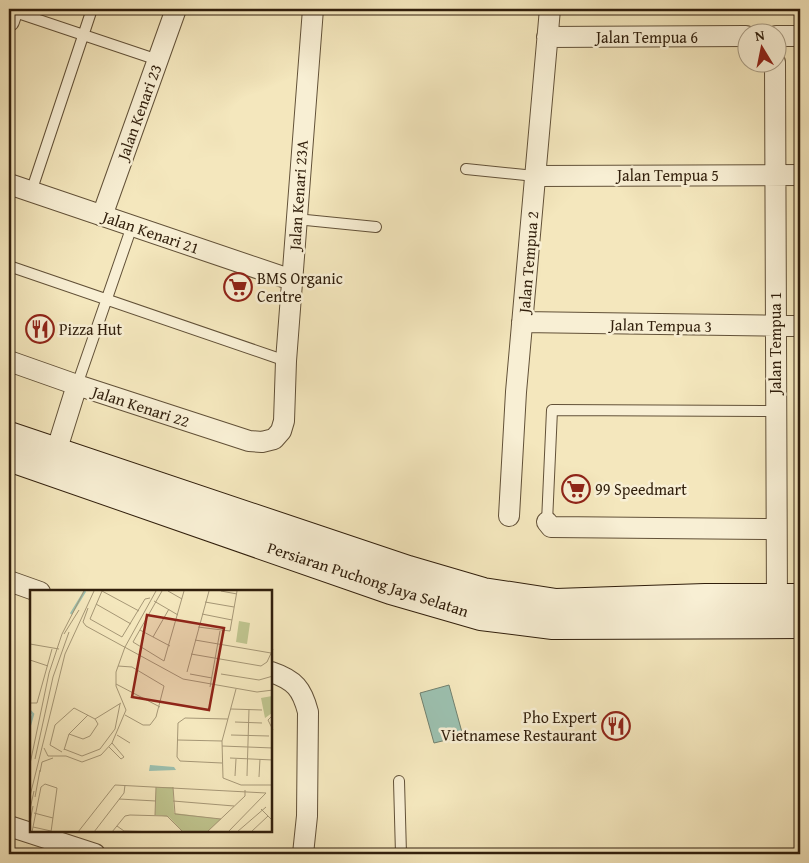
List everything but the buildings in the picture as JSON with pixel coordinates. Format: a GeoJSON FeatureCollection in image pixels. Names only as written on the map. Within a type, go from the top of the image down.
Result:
{"type":"FeatureCollection","features":[{"type":"Feature","properties":{"kind":"main road","name":"Persiaran Puchong Jaya Selatan"},"geometry":{"type":"LineString","coordinates":[[9,436],[408,570],[483,592],[556,603],[705,598],[788,611]]}},
{"type":"Feature","properties":{"kind":"main road","name":"Persiaran Puchong Jaya Selatan"},"geometry":{"type":"LineString","coordinates":[[9,457],[391,590],[481,616],[553,625],[788,611]]}},
{"type":"Feature","properties":{"kind":"street","name":"Jalan Kenari 23"},"geometry":{"type":"LineString","coordinates":[[102,216],[176,9]]}},
{"type":"Feature","properties":{"kind":"street","name":"Jalan Kenari 23A"},"geometry":{"type":"LineString","coordinates":[[274,439],[281,431],[284,421],[286,361],[312,9]]}},
{"type":"Feature","properties":{"kind":"street","name":"Jalan Tempua 2"},"geometry":{"type":"LineString","coordinates":[[509,516],[522,322],[550,9]]}},
{"type":"Feature","properties":{"kind":"street","name":"Jalan Tempua 6"},"geometry":{"type":"LineString","coordinates":[[547,37],[736,36]]}},
{"type":"Feature","properties":{"kind":"street"},"geometry":{"type":"LineString","coordinates":[[786,36],[800,36]]}},
{"type":"Feature","properties":{"kind":"street","name":"Jalan Tempua 1"},"geometry":{"type":"LineString","coordinates":[[775,72],[776,529],[788,611]]}},
{"type":"Feature","properties":{"kind":"street","name":"Jalan Tempua 5"},"geometry":{"type":"LineString","coordinates":[[535,176],[800,175]]}},
{"type":"Feature","properties":{"kind":"street","name":"Jalan Kenari 21"},"geometry":{"type":"LineString","coordinates":[[9,184],[292,280]]}},
{"type":"Feature","properties":{"kind":"street","name":"Jalan Tempua 3"},"geometry":{"type":"LineString","coordinates":[[522,322],[800,326]]}},
{"type":"Feature","properties":{"kind":"street","name":"Jalan Kenari 22"},"geometry":{"type":"LineString","coordinates":[[9,361],[250,441],[262,442],[274,439]]}},
{"type":"Feature","properties":{"kind":"street"},"geometry":{"type":"LineString","coordinates":[[56,452],[77,385]]}},
{"type":"Feature","properties":{"kind":"street"},"geometry":{"type":"LineString","coordinates":[[547,522],[551,527],[776,529]]}},
{"type":"Feature","properties":{"kind":"street"},"geometry":{"type":"LineString","coordinates":[[9,581],[34,590]]}},
{"type":"Feature","properties":{"kind":"street"},"geometry":{"type":"LineString","coordinates":[[272,672],[296,685],[304,696],[308,712],[307,816],[303,854]]}},
{"type":"Feature","properties":{"kind":"street"},"geometry":{"type":"LineString","coordinates":[[9,826],[30,833]]}},
{"type":"Feature","properties":{"kind":"street"},"geometry":{"type":"LineString","coordinates":[[30,833],[95,854]]}},
{"type":"Feature","properties":{"kind":"lane"},"geometry":{"type":"LineString","coordinates":[[31,192],[92,9]]}},
{"type":"Feature","properties":{"kind":"lane"},"geometry":{"type":"LineString","coordinates":[[12,14],[158,60]]}},
{"type":"Feature","properties":{"kind":"lane"},"geometry":{"type":"LineString","coordinates":[[466,169],[535,176]]}},
{"type":"Feature","properties":{"kind":"lane"},"geometry":{"type":"LineString","coordinates":[[296,219],[376,228]]}},
{"type":"Feature","properties":{"kind":"lane"},"geometry":{"type":"LineString","coordinates":[[77,385],[132,226]]}},
{"type":"Feature","properties":{"kind":"lane"},"geometry":{"type":"LineString","coordinates":[[9,266],[286,361]]}},
{"type":"Feature","properties":{"kind":"lane"},"geometry":{"type":"LineString","coordinates":[[547,522],[552,410],[775,411]]}},
{"type":"Feature","properties":{"kind":"lane"},"geometry":{"type":"LineString","coordinates":[[400,781],[401,854]]}},
{"type":"Feature","properties":{"kind":"shaded area"},"geometry":{"type":"Polygon","coordinates":[[[449,685],[463,736],[434,743],[420,693],[449,685]]]}},
{"type":"Feature","properties":{"kind":"place","name":"BMS Organic Centre"},"geometry":{"type":"Point","coordinates":[238,287]}},
{"type":"Feature","properties":{"kind":"place","name":"Pizza Hut"},"geometry":{"type":"Point","coordinates":[40,329]}},
{"type":"Feature","properties":{"kind":"place","name":"99 Speedmart"},"geometry":{"type":"Point","coordinates":[576,489]}},
{"type":"Feature","properties":{"kind":"place","name":"Pho Expert Vietnamese Restaurant"},"geometry":{"type":"Point","coordinates":[616,726]}}]}
